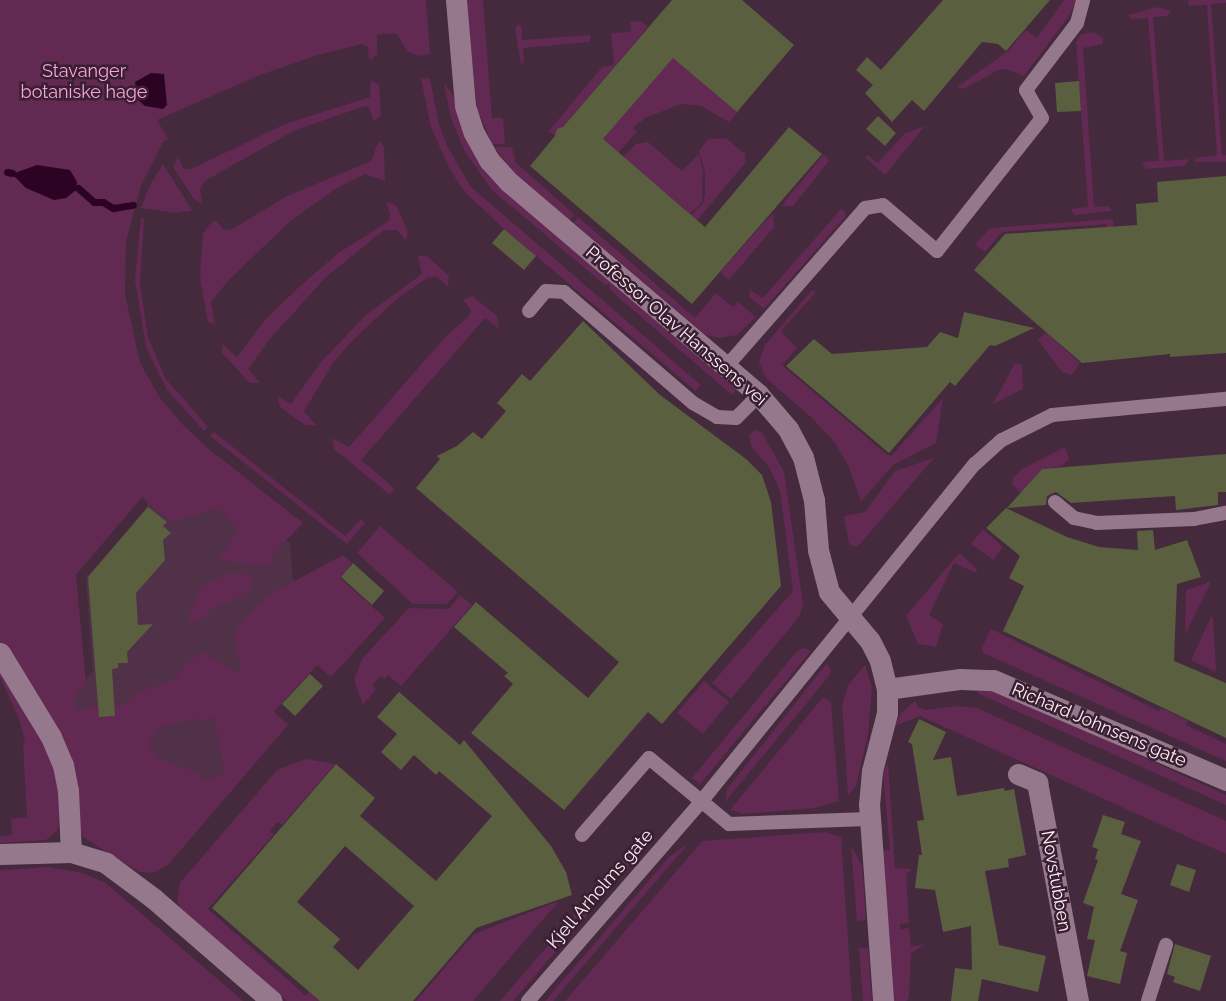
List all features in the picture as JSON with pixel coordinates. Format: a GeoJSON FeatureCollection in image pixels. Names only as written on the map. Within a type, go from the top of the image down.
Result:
{"type":"FeatureCollection","features":[{"type":"Feature","properties":{"kind":"street","name":"Professor Olav Hanssens vei"},"geometry":{"type":"LineString","coordinates":[[456,0],[465,106],[474,133],[489,160],[509,182],[759,395],[788,429],[803,457],[814,500],[822,570],[830,592],[870,641],[880,661],[887,689],[887,713],[870,784],[869,819],[883,1001]]}},
{"type":"Feature","properties":{"kind":"street"},"geometry":{"type":"LineString","coordinates":[[0,653],[51,737],[63,765],[68,790],[71,852]]}},
{"type":"Feature","properties":{"kind":"street","name":"Richard Johnsens gate"},"geometry":{"type":"LineString","coordinates":[[887,689],[960,679],[993,680],[1226,780]]}},
{"type":"Feature","properties":{"kind":"street","name":"Novstubben"},"geometry":{"type":"LineString","coordinates":[[1018,774],[1037,782],[1077,1001]]}},
{"type":"Feature","properties":{"kind":"street"},"geometry":{"type":"LineString","coordinates":[[0,854],[71,852],[93,857],[120,872],[272,1001]]}},
{"type":"Feature","properties":{"kind":"lane"},"geometry":{"type":"LineString","coordinates":[[726,367],[865,208],[883,205],[937,251],[1042,118],[1026,90],[1077,23],[1083,0]]}},
{"type":"Feature","properties":{"kind":"lane"},"geometry":{"type":"LineString","coordinates":[[528,311],[546,291],[564,292],[693,403],[717,417],[736,418],[759,395]]}},
{"type":"Feature","properties":{"kind":"lane","name":"Kjell Arholms gate"},"geometry":{"type":"LineString","coordinates":[[528,1001],[700,803],[975,464],[1002,440],[1043,418],[1071,411],[1226,399]]}},
{"type":"Feature","properties":{"kind":"lane"},"geometry":{"type":"LineString","coordinates":[[1055,502],[1074,518],[1097,523],[1194,519],[1226,513]]}},
{"type":"Feature","properties":{"kind":"lane"},"geometry":{"type":"LineString","coordinates":[[582,835],[649,758],[700,803],[729,824],[742,826],[869,819]]}},
{"type":"Feature","properties":{"kind":"lane"},"geometry":{"type":"LineString","coordinates":[[1148,1001],[1166,945]]}},
{"type":"Feature","properties":{"kind":"shaded area"},"geometry":{"type":"Polygon","coordinates":[[[151,73],[164,74],[167,105],[163,109],[145,106],[138,100],[135,82],[151,73]]]}},
{"type":"Feature","properties":{"kind":"shaded area"},"geometry":{"type":"Polygon","coordinates":[[[37,165],[70,170],[77,182],[76,190],[66,198],[54,200],[26,188],[12,174],[37,165]]]}},
{"type":"Feature","properties":{"kind":"shaded area"},"geometry":{"type":"Polygon","coordinates":[[[199,462],[290,544],[293,579],[304,588],[226,775],[137,829],[68,697],[93,672],[86,578],[147,507],[144,478],[199,462]]]}},
{"type":"Feature","properties":{"kind":"green space","name":"Stavanger botaniske hage"},"geometry":{"type":"Polygon","coordinates":[[[0,0],[426,0],[430,54],[419,56],[408,52],[396,33],[377,35],[377,54],[372,59],[369,59],[368,47],[362,44],[318,55],[260,75],[157,120],[168,139],[163,142],[141,186],[126,241],[125,294],[140,363],[160,398],[184,426],[210,450],[303,523],[274,553],[269,566],[219,560],[238,529],[218,508],[171,522],[142,497],[76,575],[86,683],[75,695],[77,709],[85,710],[101,702],[122,706],[139,692],[174,680],[190,661],[203,652],[239,674],[241,669],[234,633],[245,617],[274,592],[343,555],[352,563],[340,578],[385,618],[331,677],[317,665],[274,712],[288,725],[168,865],[153,873],[139,872],[83,837],[0,643],[0,0]],[[214,716],[206,722],[195,718],[159,728],[151,737],[150,748],[157,758],[198,773],[204,780],[225,774],[214,716]]]}},
{"type":"Feature","properties":{"kind":"green space"},"geometry":{"type":"Polygon","coordinates":[[[466,0],[483,0],[492,118],[503,118],[505,144],[492,144],[477,108],[466,0]]]}},
{"type":"Feature","properties":{"kind":"green space"},"geometry":{"type":"Polygon","coordinates":[[[1064,0],[1077,0],[1069,16],[1024,76],[1006,69],[998,70],[964,89],[957,87],[1008,51],[1026,30],[1037,38],[1064,0]]]}},
{"type":"Feature","properties":{"kind":"green space"},"geometry":{"type":"Polygon","coordinates":[[[1188,0],[1226,0],[1226,3],[1211,4],[1222,155],[1226,155],[1226,162],[1195,162],[1195,158],[1217,155],[1207,5],[1189,6],[1188,0]]]}},
{"type":"Feature","properties":{"kind":"green space"},"geometry":{"type":"Polygon","coordinates":[[[1156,7],[1171,11],[1168,16],[1153,17],[1164,161],[1188,159],[1188,162],[1184,166],[1146,169],[1142,162],[1159,161],[1148,18],[1130,19],[1128,15],[1156,7]]]}},
{"type":"Feature","properties":{"kind":"green space"},"geometry":{"type":"Polygon","coordinates":[[[641,21],[648,27],[562,128],[557,130],[555,136],[549,131],[602,67],[611,66],[614,62],[611,33],[631,32],[630,22],[641,21]]]}},
{"type":"Feature","properties":{"kind":"green space"},"geometry":{"type":"Polygon","coordinates":[[[518,24],[522,28],[522,40],[590,35],[590,42],[523,48],[524,62],[521,65],[515,29],[518,24]]]}},
{"type":"Feature","properties":{"kind":"green space"},"geometry":{"type":"Polygon","coordinates":[[[1094,32],[1103,38],[1103,44],[1083,48],[1094,207],[1109,206],[1112,211],[1074,215],[1071,209],[1088,207],[1076,42],[1081,34],[1094,32]]]}},
{"type":"Feature","properties":{"kind":"green space"},"geometry":{"type":"Polygon","coordinates":[[[675,55],[739,111],[729,122],[701,106],[681,104],[645,118],[633,128],[637,132],[618,153],[593,151],[675,55]]]}},
{"type":"Feature","properties":{"kind":"green space"},"geometry":{"type":"Polygon","coordinates":[[[430,78],[438,121],[447,146],[471,187],[701,385],[696,391],[504,229],[465,192],[450,170],[431,127],[421,79],[430,78]]]}},
{"type":"Feature","properties":{"kind":"green space"},"geometry":{"type":"Polygon","coordinates":[[[371,80],[379,85],[381,115],[374,121],[369,107],[365,106],[295,130],[205,181],[200,189],[202,204],[194,199],[173,167],[178,157],[184,169],[191,169],[285,124],[370,97],[371,80]]]}},
{"type":"Feature","properties":{"kind":"green space"},"geometry":{"type":"Polygon","coordinates":[[[444,84],[452,93],[469,145],[495,183],[736,390],[732,395],[609,289],[610,284],[605,285],[492,190],[465,152],[451,118],[444,84]]]}},
{"type":"Feature","properties":{"kind":"green space"},"geometry":{"type":"Polygon","coordinates":[[[925,126],[885,175],[866,158],[868,155],[878,163],[904,134],[925,126]]]}},
{"type":"Feature","properties":{"kind":"green space"},"geometry":{"type":"Polygon","coordinates":[[[726,138],[745,154],[745,163],[696,222],[690,216],[703,203],[705,194],[705,172],[699,151],[708,139],[726,138]]]}},
{"type":"Feature","properties":{"kind":"green space"},"geometry":{"type":"Polygon","coordinates":[[[379,140],[384,147],[385,181],[365,174],[335,189],[288,223],[228,281],[211,302],[215,324],[208,322],[200,277],[203,234],[209,225],[216,220],[223,229],[231,230],[285,197],[371,161],[379,140]]]}},
{"type":"Feature","properties":{"kind":"green space"},"geometry":{"type":"Polygon","coordinates":[[[648,142],[682,171],[699,154],[703,170],[702,202],[686,218],[686,210],[623,157],[636,144],[648,142]]]}},
{"type":"Feature","properties":{"kind":"green space"},"geometry":{"type":"Polygon","coordinates":[[[494,147],[512,147],[516,163],[574,214],[570,220],[516,174],[494,147]]]}},
{"type":"Feature","properties":{"kind":"green space"},"geometry":{"type":"Polygon","coordinates":[[[824,154],[829,161],[793,206],[781,206],[824,154]]]}},
{"type":"Feature","properties":{"kind":"green space"},"geometry":{"type":"Polygon","coordinates":[[[163,164],[192,210],[176,213],[141,208],[149,187],[163,164]]]}},
{"type":"Feature","properties":{"kind":"green space"},"geometry":{"type":"Polygon","coordinates":[[[390,202],[396,206],[408,231],[407,238],[405,240],[397,230],[384,230],[326,277],[269,340],[248,369],[260,383],[250,383],[222,353],[222,344],[237,357],[264,321],[300,286],[337,254],[389,221],[390,213],[386,203],[390,202]]]}},
{"type":"Feature","properties":{"kind":"green space"},"geometry":{"type":"Polygon","coordinates":[[[841,209],[845,211],[845,217],[764,309],[749,297],[750,290],[763,298],[841,209]]]}},
{"type":"Feature","properties":{"kind":"green space"},"geometry":{"type":"Polygon","coordinates":[[[773,213],[774,227],[729,280],[720,272],[773,213]]]}},
{"type":"Feature","properties":{"kind":"green space"},"geometry":{"type":"Polygon","coordinates":[[[141,217],[144,219],[140,284],[148,337],[165,378],[208,427],[204,431],[167,390],[146,347],[135,280],[141,217]]]}},
{"type":"Feature","properties":{"kind":"green space"},"geometry":{"type":"Polygon","coordinates":[[[578,217],[695,318],[716,293],[733,307],[738,302],[756,317],[737,335],[720,338],[706,335],[574,223],[578,217]]]}},
{"type":"Feature","properties":{"kind":"green space"},"geometry":{"type":"Polygon","coordinates":[[[1113,219],[1117,274],[1110,274],[1106,224],[1002,232],[985,252],[975,245],[990,228],[1113,219]]]}},
{"type":"Feature","properties":{"kind":"green space"},"geometry":{"type":"Polygon","coordinates":[[[418,256],[427,256],[449,276],[448,287],[437,277],[429,277],[398,298],[353,340],[333,363],[304,411],[316,425],[305,425],[280,407],[277,396],[291,404],[321,362],[366,315],[422,274],[418,256]]]}},
{"type":"Feature","properties":{"kind":"green space"},"geometry":{"type":"Polygon","coordinates":[[[812,290],[816,292],[781,331],[797,348],[782,365],[885,453],[891,456],[943,398],[936,443],[893,465],[861,502],[849,467],[835,443],[812,418],[766,378],[759,362],[765,345],[812,290]]]}},
{"type":"Feature","properties":{"kind":"green space"},"geometry":{"type":"Polygon","coordinates":[[[472,296],[497,316],[499,329],[485,318],[361,460],[394,488],[390,495],[334,449],[332,438],[349,447],[446,336],[470,315],[471,310],[463,300],[472,296]]]}},
{"type":"Feature","properties":{"kind":"green space"},"geometry":{"type":"Polygon","coordinates":[[[1046,332],[1080,363],[1072,375],[1062,372],[1038,340],[1046,332]]]}},
{"type":"Feature","properties":{"kind":"green space"},"geometry":{"type":"Polygon","coordinates":[[[1015,363],[1022,365],[1023,389],[993,404],[1015,363]]]}},
{"type":"Feature","properties":{"kind":"green space"},"geometry":{"type":"Polygon","coordinates":[[[754,430],[762,432],[784,472],[803,604],[799,617],[731,699],[712,683],[793,591],[780,491],[769,467],[752,448],[749,435],[754,430]]]}},
{"type":"Feature","properties":{"kind":"green space"},"geometry":{"type":"Polygon","coordinates":[[[214,432],[345,536],[361,519],[365,523],[347,544],[210,436],[214,432]]]}},
{"type":"Feature","properties":{"kind":"green space"},"geometry":{"type":"Polygon","coordinates":[[[1063,448],[1066,449],[1069,459],[1062,466],[1042,469],[1021,493],[1012,484],[1013,478],[1022,469],[1063,448]]]}},
{"type":"Feature","properties":{"kind":"green space"},"geometry":{"type":"Polygon","coordinates":[[[934,458],[860,544],[856,547],[849,544],[844,516],[865,512],[895,471],[934,458]]]}},
{"type":"Feature","properties":{"kind":"green space"},"geometry":{"type":"Polygon","coordinates":[[[380,526],[458,592],[447,604],[413,604],[357,553],[380,526]]]}},
{"type":"Feature","properties":{"kind":"green space"},"geometry":{"type":"Polygon","coordinates":[[[983,529],[1003,547],[993,560],[971,544],[983,529]]]}},
{"type":"Feature","properties":{"kind":"green space"},"geometry":{"type":"Polygon","coordinates":[[[959,553],[977,569],[976,573],[954,563],[929,615],[943,624],[936,647],[918,644],[906,616],[959,553]]]}},
{"type":"Feature","properties":{"kind":"green space"},"geometry":{"type":"Polygon","coordinates":[[[229,573],[252,575],[252,587],[239,598],[213,608],[204,617],[192,623],[188,620],[199,588],[229,573]]]}},
{"type":"Feature","properties":{"kind":"green space"},"geometry":{"type":"Polygon","coordinates":[[[1210,584],[1185,635],[1186,590],[1210,584]]]}},
{"type":"Feature","properties":{"kind":"green space"},"geometry":{"type":"Polygon","coordinates":[[[460,595],[472,605],[401,686],[388,675],[385,679],[380,676],[372,685],[376,689],[363,705],[354,680],[362,659],[409,608],[449,609],[460,595]]]}},
{"type":"Feature","properties":{"kind":"green space"},"geometry":{"type":"Polygon","coordinates":[[[1213,617],[1216,672],[1191,660],[1213,617]]]}},
{"type":"Feature","properties":{"kind":"green space"},"geometry":{"type":"Polygon","coordinates":[[[991,629],[1159,711],[1161,708],[1188,721],[1186,725],[1226,744],[1226,761],[983,653],[982,647],[991,629]]]}},
{"type":"Feature","properties":{"kind":"green space"},"geometry":{"type":"Polygon","coordinates":[[[804,648],[811,651],[700,784],[692,778],[797,651],[804,648]]]}},
{"type":"Feature","properties":{"kind":"green space"},"geometry":{"type":"Polygon","coordinates":[[[0,661],[50,748],[62,807],[57,831],[46,840],[0,843],[0,836],[12,835],[11,819],[27,817],[25,742],[20,721],[0,677],[0,661]]]}},
{"type":"Feature","properties":{"kind":"green space"},"geometry":{"type":"Polygon","coordinates":[[[827,663],[831,671],[829,676],[725,802],[727,789],[827,663]]]}},
{"type":"Feature","properties":{"kind":"green space"},"geometry":{"type":"Polygon","coordinates":[[[865,665],[872,687],[868,735],[856,786],[848,795],[842,705],[848,685],[865,665]]]}},
{"type":"Feature","properties":{"kind":"green space"},"geometry":{"type":"Polygon","coordinates":[[[704,681],[729,702],[703,734],[677,713],[704,681]]]}},
{"type":"Feature","properties":{"kind":"green space"},"geometry":{"type":"Polygon","coordinates":[[[978,688],[1011,697],[1226,795],[1226,805],[977,693],[978,688]]]}},
{"type":"Feature","properties":{"kind":"green space"},"geometry":{"type":"Polygon","coordinates":[[[823,697],[831,702],[839,801],[815,808],[743,814],[730,810],[823,697]]]}},
{"type":"Feature","properties":{"kind":"green space"},"geometry":{"type":"Polygon","coordinates":[[[915,701],[918,707],[925,710],[957,706],[977,708],[1226,821],[1226,854],[920,716],[895,726],[901,713],[915,701]]]}},
{"type":"Feature","properties":{"kind":"green space"},"geometry":{"type":"Polygon","coordinates":[[[306,759],[335,764],[282,825],[277,822],[270,831],[274,834],[208,909],[306,996],[322,977],[330,1001],[287,1001],[181,910],[177,901],[180,883],[277,770],[306,759]]]}},
{"type":"Feature","properties":{"kind":"green space"},"geometry":{"type":"Polygon","coordinates":[[[888,763],[895,868],[913,869],[906,874],[909,923],[900,924],[900,929],[909,928],[911,946],[924,945],[911,953],[909,998],[906,1001],[893,1001],[882,851],[890,850],[883,773],[888,763]]]}},
{"type":"Feature","properties":{"kind":"green space"},"geometry":{"type":"Polygon","coordinates":[[[824,832],[841,837],[852,1001],[565,1001],[702,841],[824,832]]]}},
{"type":"Feature","properties":{"kind":"green space"},"geometry":{"type":"Polygon","coordinates":[[[643,836],[650,842],[513,1001],[500,1001],[643,836]]]}},
{"type":"Feature","properties":{"kind":"green space"},"geometry":{"type":"Polygon","coordinates":[[[689,843],[553,1001],[545,1001],[669,857],[689,843]]]}},
{"type":"Feature","properties":{"kind":"green space"},"geometry":{"type":"Polygon","coordinates":[[[851,846],[862,865],[866,920],[857,921],[851,846]]]}},
{"type":"Feature","properties":{"kind":"green space"},"geometry":{"type":"Polygon","coordinates":[[[49,867],[83,873],[106,883],[243,1001],[0,1001],[0,870],[49,867]]]}},
{"type":"Feature","properties":{"kind":"green space"},"geometry":{"type":"Polygon","coordinates":[[[559,901],[473,1001],[416,1001],[474,934],[559,901]]]}},
{"type":"Feature","properties":{"kind":"green space"},"geometry":{"type":"Polygon","coordinates":[[[859,948],[868,948],[872,1001],[863,1001],[859,948]]]}},
{"type":"Feature","properties":{"kind":"building"},"geometry":{"type":"Polygon","coordinates":[[[672,0],[742,0],[794,45],[737,112],[673,58],[603,139],[705,227],[789,127],[822,154],[692,304],[530,166],[555,136],[557,129],[563,127],[672,0]]]}},
{"type":"Feature","properties":{"kind":"building"},"geometry":{"type":"Polygon","coordinates":[[[943,0],[1050,0],[1006,51],[998,44],[982,42],[924,111],[912,100],[892,122],[865,93],[873,85],[856,70],[867,57],[881,70],[943,0]]]}},
{"type":"Feature","properties":{"kind":"building"},"geometry":{"type":"Polygon","coordinates":[[[1079,81],[1081,111],[1057,112],[1055,83],[1079,81]]]}},
{"type":"Feature","properties":{"kind":"building"},"geometry":{"type":"Polygon","coordinates":[[[878,116],[896,133],[885,146],[866,129],[878,116]]]}},
{"type":"Feature","properties":{"kind":"building"},"geometry":{"type":"Polygon","coordinates":[[[1226,176],[1226,353],[1170,357],[1170,354],[1082,363],[974,270],[1005,234],[1137,225],[1136,204],[1158,202],[1157,182],[1226,176]]]}},
{"type":"Feature","properties":{"kind":"building"},"geometry":{"type":"Polygon","coordinates":[[[504,229],[536,256],[524,270],[492,243],[504,229]]]}},
{"type":"Feature","properties":{"kind":"building"},"geometry":{"type":"Polygon","coordinates":[[[964,312],[1034,328],[995,346],[990,345],[955,386],[950,382],[889,453],[786,366],[814,339],[832,354],[927,347],[940,332],[958,338],[964,312]]]}},
{"type":"Feature","properties":{"kind":"building"},"geometry":{"type":"Polygon","coordinates":[[[583,321],[660,395],[746,459],[762,475],[771,502],[781,586],[662,724],[648,712],[564,810],[471,733],[513,684],[504,676],[508,673],[454,627],[476,602],[588,698],[619,662],[416,488],[440,459],[437,456],[457,446],[473,432],[482,439],[506,411],[497,403],[522,374],[530,381],[583,321]]]}},
{"type":"Feature","properties":{"kind":"building"},"geometry":{"type":"Polygon","coordinates":[[[1226,454],[1226,492],[1218,492],[1218,505],[1176,510],[1175,496],[1071,503],[1056,492],[1047,496],[1046,505],[1007,508],[1042,469],[1226,454]]]}},
{"type":"Feature","properties":{"kind":"building"},"geometry":{"type":"Polygon","coordinates":[[[148,507],[167,522],[163,526],[171,533],[163,540],[165,560],[136,593],[138,625],[153,624],[127,652],[128,663],[118,663],[118,668],[112,669],[115,716],[99,717],[88,577],[148,507]]]}},
{"type":"Feature","properties":{"kind":"building"},"geometry":{"type":"Polygon","coordinates":[[[1006,508],[1067,537],[1099,547],[1138,550],[1137,531],[1153,530],[1155,550],[1187,540],[1201,577],[1177,584],[1174,661],[1226,683],[1226,738],[1003,631],[1024,586],[1009,578],[1020,556],[986,528],[1006,508]]]}},
{"type":"Feature","properties":{"kind":"building"},"geometry":{"type":"Polygon","coordinates":[[[353,563],[384,591],[372,605],[341,577],[353,563]]]}},
{"type":"Feature","properties":{"kind":"building"},"geometry":{"type":"Polygon","coordinates":[[[310,674],[323,686],[295,716],[282,704],[310,674]]]}},
{"type":"Feature","properties":{"kind":"building"},"geometry":{"type":"Polygon","coordinates":[[[399,692],[460,745],[464,740],[551,846],[566,872],[572,895],[476,928],[413,1001],[320,1001],[212,908],[336,764],[375,798],[360,816],[436,881],[492,816],[439,771],[436,775],[414,755],[401,770],[381,752],[397,734],[377,717],[399,692]],[[345,846],[297,902],[340,939],[333,947],[358,970],[414,906],[345,846]]]}},
{"type":"Feature","properties":{"kind":"building"},"geometry":{"type":"Polygon","coordinates":[[[919,719],[946,732],[933,760],[951,757],[957,796],[1004,788],[1005,791],[1014,789],[1026,855],[1008,859],[1009,867],[985,871],[999,945],[1046,956],[1038,992],[982,979],[978,1001],[951,1001],[955,968],[972,970],[971,926],[943,932],[935,890],[915,888],[919,855],[922,855],[917,821],[924,820],[912,744],[908,742],[919,719]]]}},
{"type":"Feature","properties":{"kind":"building"},"geometry":{"type":"Polygon","coordinates":[[[1103,815],[1125,822],[1121,834],[1141,841],[1121,894],[1138,900],[1120,951],[1127,953],[1120,984],[1087,976],[1095,940],[1087,939],[1094,907],[1083,903],[1098,860],[1095,859],[1098,849],[1092,847],[1103,815]]]}},
{"type":"Feature","properties":{"kind":"building"},"geometry":{"type":"Polygon","coordinates":[[[1177,864],[1196,870],[1189,892],[1170,885],[1177,864]]]}},
{"type":"Feature","properties":{"kind":"building"},"geometry":{"type":"Polygon","coordinates":[[[1175,944],[1211,956],[1200,991],[1173,982],[1175,977],[1167,974],[1175,944]]]}},
{"type":"Feature","properties":{"kind":"waterway"},"geometry":{"type":"LineString","coordinates":[[7,172],[12,173]]}},
{"type":"Feature","properties":{"kind":"waterway"},"geometry":{"type":"LineString","coordinates":[[78,188],[94,202],[103,202],[113,208],[133,205]]}}]}
